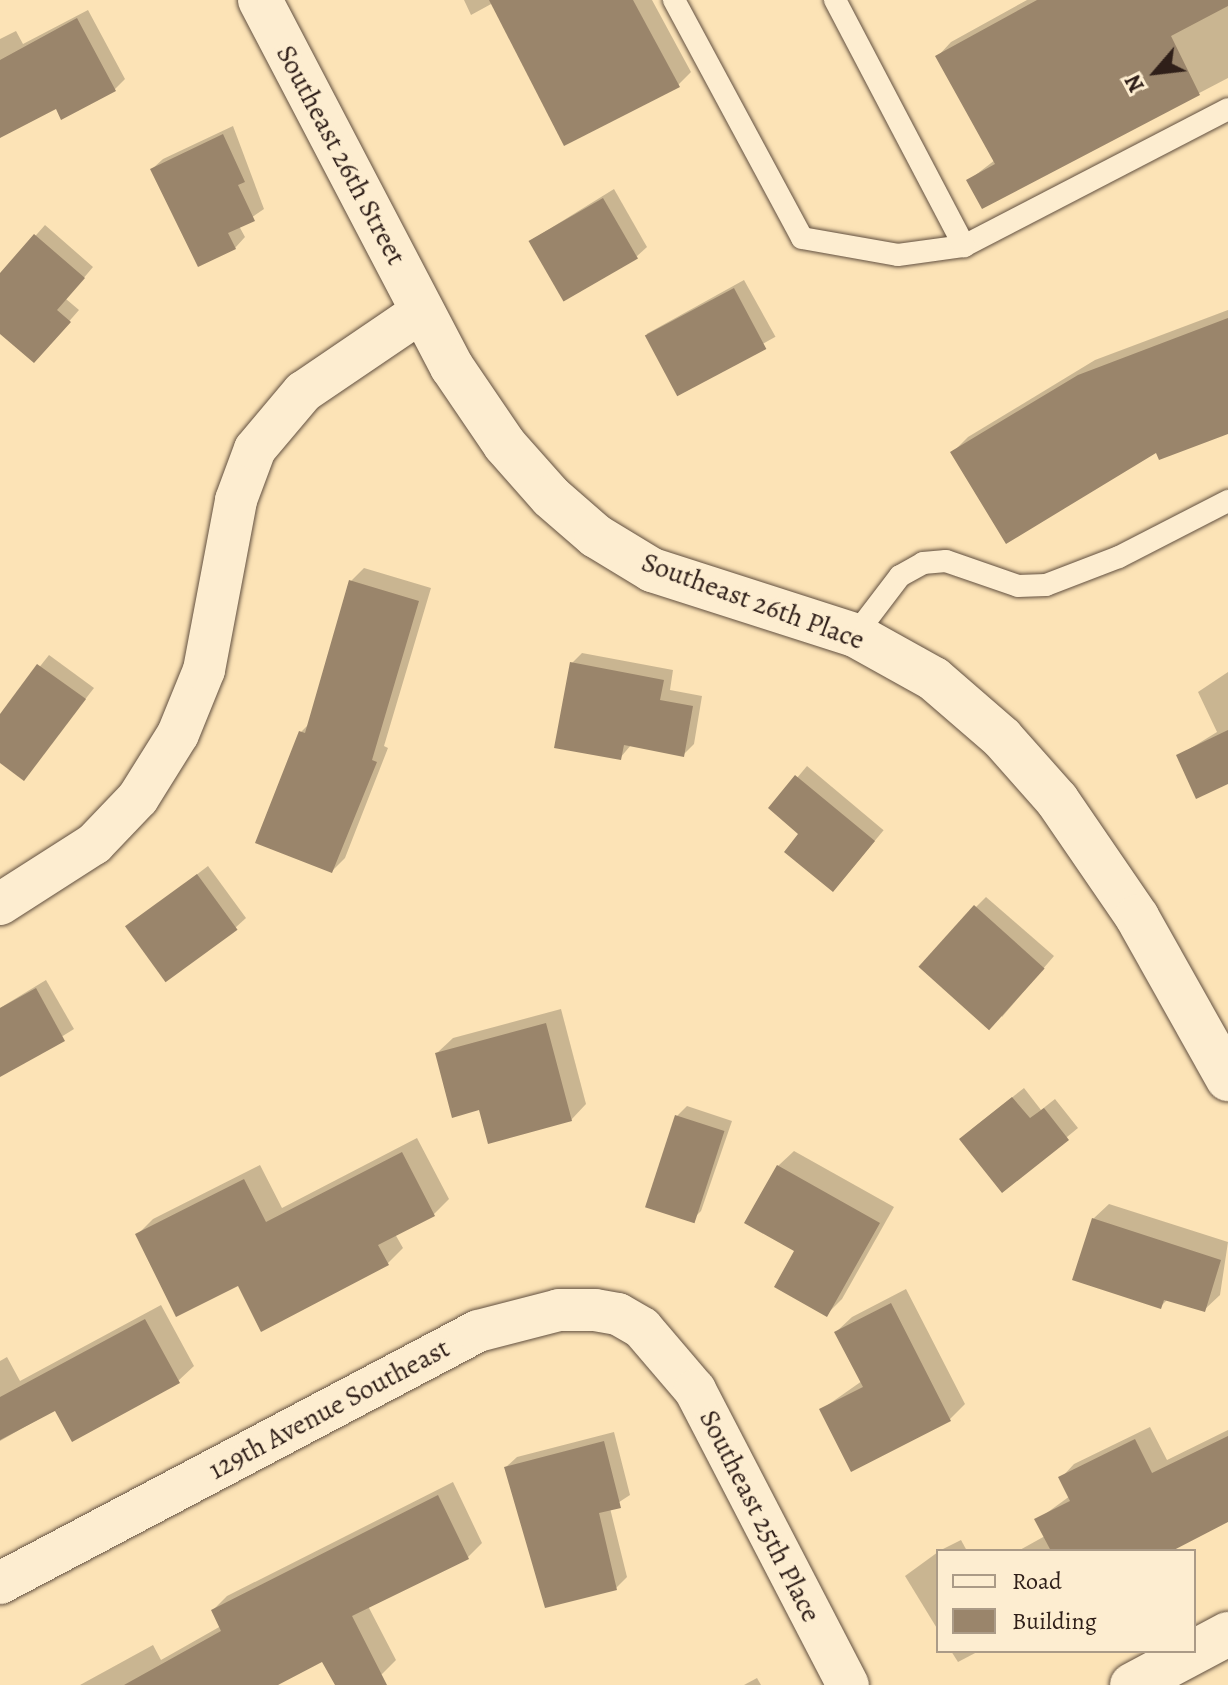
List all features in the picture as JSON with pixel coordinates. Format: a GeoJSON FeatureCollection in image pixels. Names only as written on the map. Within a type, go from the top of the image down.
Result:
{"type":"FeatureCollection","features":[{"type":"Feature","properties":{"kind":"street","name":"Southeast 26th Street"},"geometry":{"type":"LineString","coordinates":[[260,0],[422,311]]}},
{"type":"Feature","properties":{"kind":"street","name":"Southeast 26th Place"},"geometry":{"type":"LineString","coordinates":[[422,311],[505,445],[596,536],[652,570],[855,635],[934,679],[1002,738],[1057,800],[1137,917],[1223,1055]]}},
{"type":"Feature","properties":{"kind":"street"},"geometry":{"type":"LineString","coordinates":[[0,904],[94,844],[138,798],[178,734],[204,670],[236,500],[255,449],[303,392],[422,311]]}},
{"type":"Feature","properties":{"kind":"street","name":"129th Avenue Southeast"},"geometry":{"type":"LineString","coordinates":[[0,1583],[478,1331],[559,1310],[595,1310],[618,1314],[666,1350]]}},
{"type":"Feature","properties":{"kind":"street","name":"Southeast 25th Place"},"geometry":{"type":"LineString","coordinates":[[666,1350],[695,1390],[848,1685]]}},
{"type":"Feature","properties":{"kind":"street"},"geometry":{"type":"LineString","coordinates":[[1196,1651],[1228,1634]]}},
{"type":"Feature","properties":{"kind":"street"},"geometry":{"type":"LineString","coordinates":[[1132,1685],[1192,1653]]}},
{"type":"Feature","properties":{"kind":"lane"},"geometry":{"type":"LineString","coordinates":[[674,0],[802,238],[898,255],[964,246],[1228,109]]}},
{"type":"Feature","properties":{"kind":"lane"},"geometry":{"type":"LineString","coordinates":[[835,0],[964,246]]}},
{"type":"Feature","properties":{"kind":"lane"},"geometry":{"type":"LineString","coordinates":[[855,635],[900,576],[923,563],[946,561],[1018,586],[1046,585],[1119,557],[1228,501]]}},
{"type":"Feature","properties":{"kind":"building"},"geometry":{"type":"Polygon","coordinates":[[[489,0],[633,0],[680,87],[564,146],[489,0]]]}},
{"type":"Feature","properties":{"kind":"building"},"geometry":{"type":"Polygon","coordinates":[[[1037,0],[1228,0],[1228,6],[1171,36],[1200,95],[982,209],[966,180],[995,164],[935,56],[1037,0]]]}},
{"type":"Feature","properties":{"kind":"building"},"geometry":{"type":"Polygon","coordinates":[[[77,18],[116,91],[61,120],[56,109],[0,138],[0,60],[77,18]]]}},
{"type":"Feature","properties":{"kind":"building"},"geometry":{"type":"Polygon","coordinates":[[[223,134],[245,182],[238,185],[255,221],[228,233],[236,249],[198,267],[150,169],[223,134]]]}},
{"type":"Feature","properties":{"kind":"building"},"geometry":{"type":"Polygon","coordinates":[[[603,198],[638,259],[564,302],[529,241],[603,198]]]}},
{"type":"Feature","properties":{"kind":"building"},"geometry":{"type":"Polygon","coordinates":[[[34,234],[85,278],[57,310],[71,322],[34,363],[0,334],[0,273],[34,234]]]}},
{"type":"Feature","properties":{"kind":"building"},"geometry":{"type":"Polygon","coordinates":[[[734,288],[766,349],[677,396],[645,335],[734,288]]]}},
{"type":"Feature","properties":{"kind":"building"},"geometry":{"type":"Polygon","coordinates":[[[1228,318],[1228,434],[1159,460],[1156,453],[1006,544],[950,452],[1078,375],[1228,318]]]}},
{"type":"Feature","properties":{"kind":"building"},"geometry":{"type":"Polygon","coordinates":[[[349,580],[419,601],[372,760],[377,762],[332,873],[255,843],[299,731],[305,733],[349,580]]]}},
{"type":"Feature","properties":{"kind":"building"},"geometry":{"type":"Polygon","coordinates":[[[570,662],[664,680],[660,700],[693,706],[684,757],[624,745],[621,760],[554,748],[570,662]]]}},
{"type":"Feature","properties":{"kind":"building"},"geometry":{"type":"Polygon","coordinates":[[[37,664],[86,699],[24,781],[0,763],[0,714],[37,664]]]}},
{"type":"Feature","properties":{"kind":"building"},"geometry":{"type":"Polygon","coordinates":[[[1228,730],[1228,784],[1196,799],[1176,755],[1228,730]]]}},
{"type":"Feature","properties":{"kind":"building"},"geometry":{"type":"Polygon","coordinates":[[[795,775],[875,841],[833,892],[784,852],[798,834],[768,808],[795,775]]]}},
{"type":"Feature","properties":{"kind":"building"},"geometry":{"type":"Polygon","coordinates":[[[197,874],[238,930],[166,982],[125,926],[197,874]]]}},
{"type":"Feature","properties":{"kind":"building"},"geometry":{"type":"Polygon","coordinates":[[[974,905],[1045,969],[989,1030],[918,967],[974,905]]]}},
{"type":"Feature","properties":{"kind":"building"},"geometry":{"type":"Polygon","coordinates":[[[36,988],[65,1041],[0,1077],[0,1008],[36,988]]]}},
{"type":"Feature","properties":{"kind":"building"},"geometry":{"type":"Polygon","coordinates":[[[546,1023],[572,1121],[488,1144],[479,1110],[452,1118],[435,1053],[546,1023]]]}},
{"type":"Feature","properties":{"kind":"building"},"geometry":{"type":"Polygon","coordinates":[[[1012,1097],[1030,1118],[1044,1108],[1069,1140],[1002,1193],[959,1139],[1012,1097]]]}},
{"type":"Feature","properties":{"kind":"building"},"geometry":{"type":"Polygon","coordinates":[[[675,1115],[724,1131],[694,1223],[645,1207],[675,1115]]]}},
{"type":"Feature","properties":{"kind":"building"},"geometry":{"type":"Polygon","coordinates":[[[402,1152],[435,1216],[378,1245],[389,1265],[261,1332],[238,1286],[176,1317],[135,1234],[244,1179],[266,1222],[402,1152]]]}},
{"type":"Feature","properties":{"kind":"building"},"geometry":{"type":"Polygon","coordinates":[[[777,1165],[880,1223],[827,1317],[774,1287],[794,1251],[744,1223],[777,1165]]]}},
{"type":"Feature","properties":{"kind":"building"},"geometry":{"type":"Polygon","coordinates":[[[1092,1218],[1221,1260],[1205,1312],[1164,1300],[1161,1309],[1072,1280],[1092,1218]]]}},
{"type":"Feature","properties":{"kind":"building"},"geometry":{"type":"Polygon","coordinates":[[[891,1303],[951,1421],[851,1472],[819,1409],[863,1387],[834,1332],[891,1303]]]}},
{"type":"Feature","properties":{"kind":"building"},"geometry":{"type":"Polygon","coordinates":[[[145,1319],[180,1383],[72,1442],[55,1411],[0,1440],[0,1397],[145,1319]]]}},
{"type":"Feature","properties":{"kind":"building"},"geometry":{"type":"Polygon","coordinates":[[[1228,1436],[1228,1522],[1176,1549],[1050,1549],[1034,1519],[1070,1501],[1058,1477],[1135,1439],[1152,1473],[1228,1436]]]}},
{"type":"Feature","properties":{"kind":"building"},"geometry":{"type":"Polygon","coordinates":[[[604,1441],[621,1508],[599,1513],[617,1590],[545,1608],[504,1467],[604,1441]]]}},
{"type":"Feature","properties":{"kind":"building"},"geometry":{"type":"Polygon","coordinates":[[[438,1495],[469,1559],[352,1616],[387,1685],[335,1685],[322,1662],[278,1685],[124,1685],[221,1631],[211,1610],[438,1495]]]}}]}
